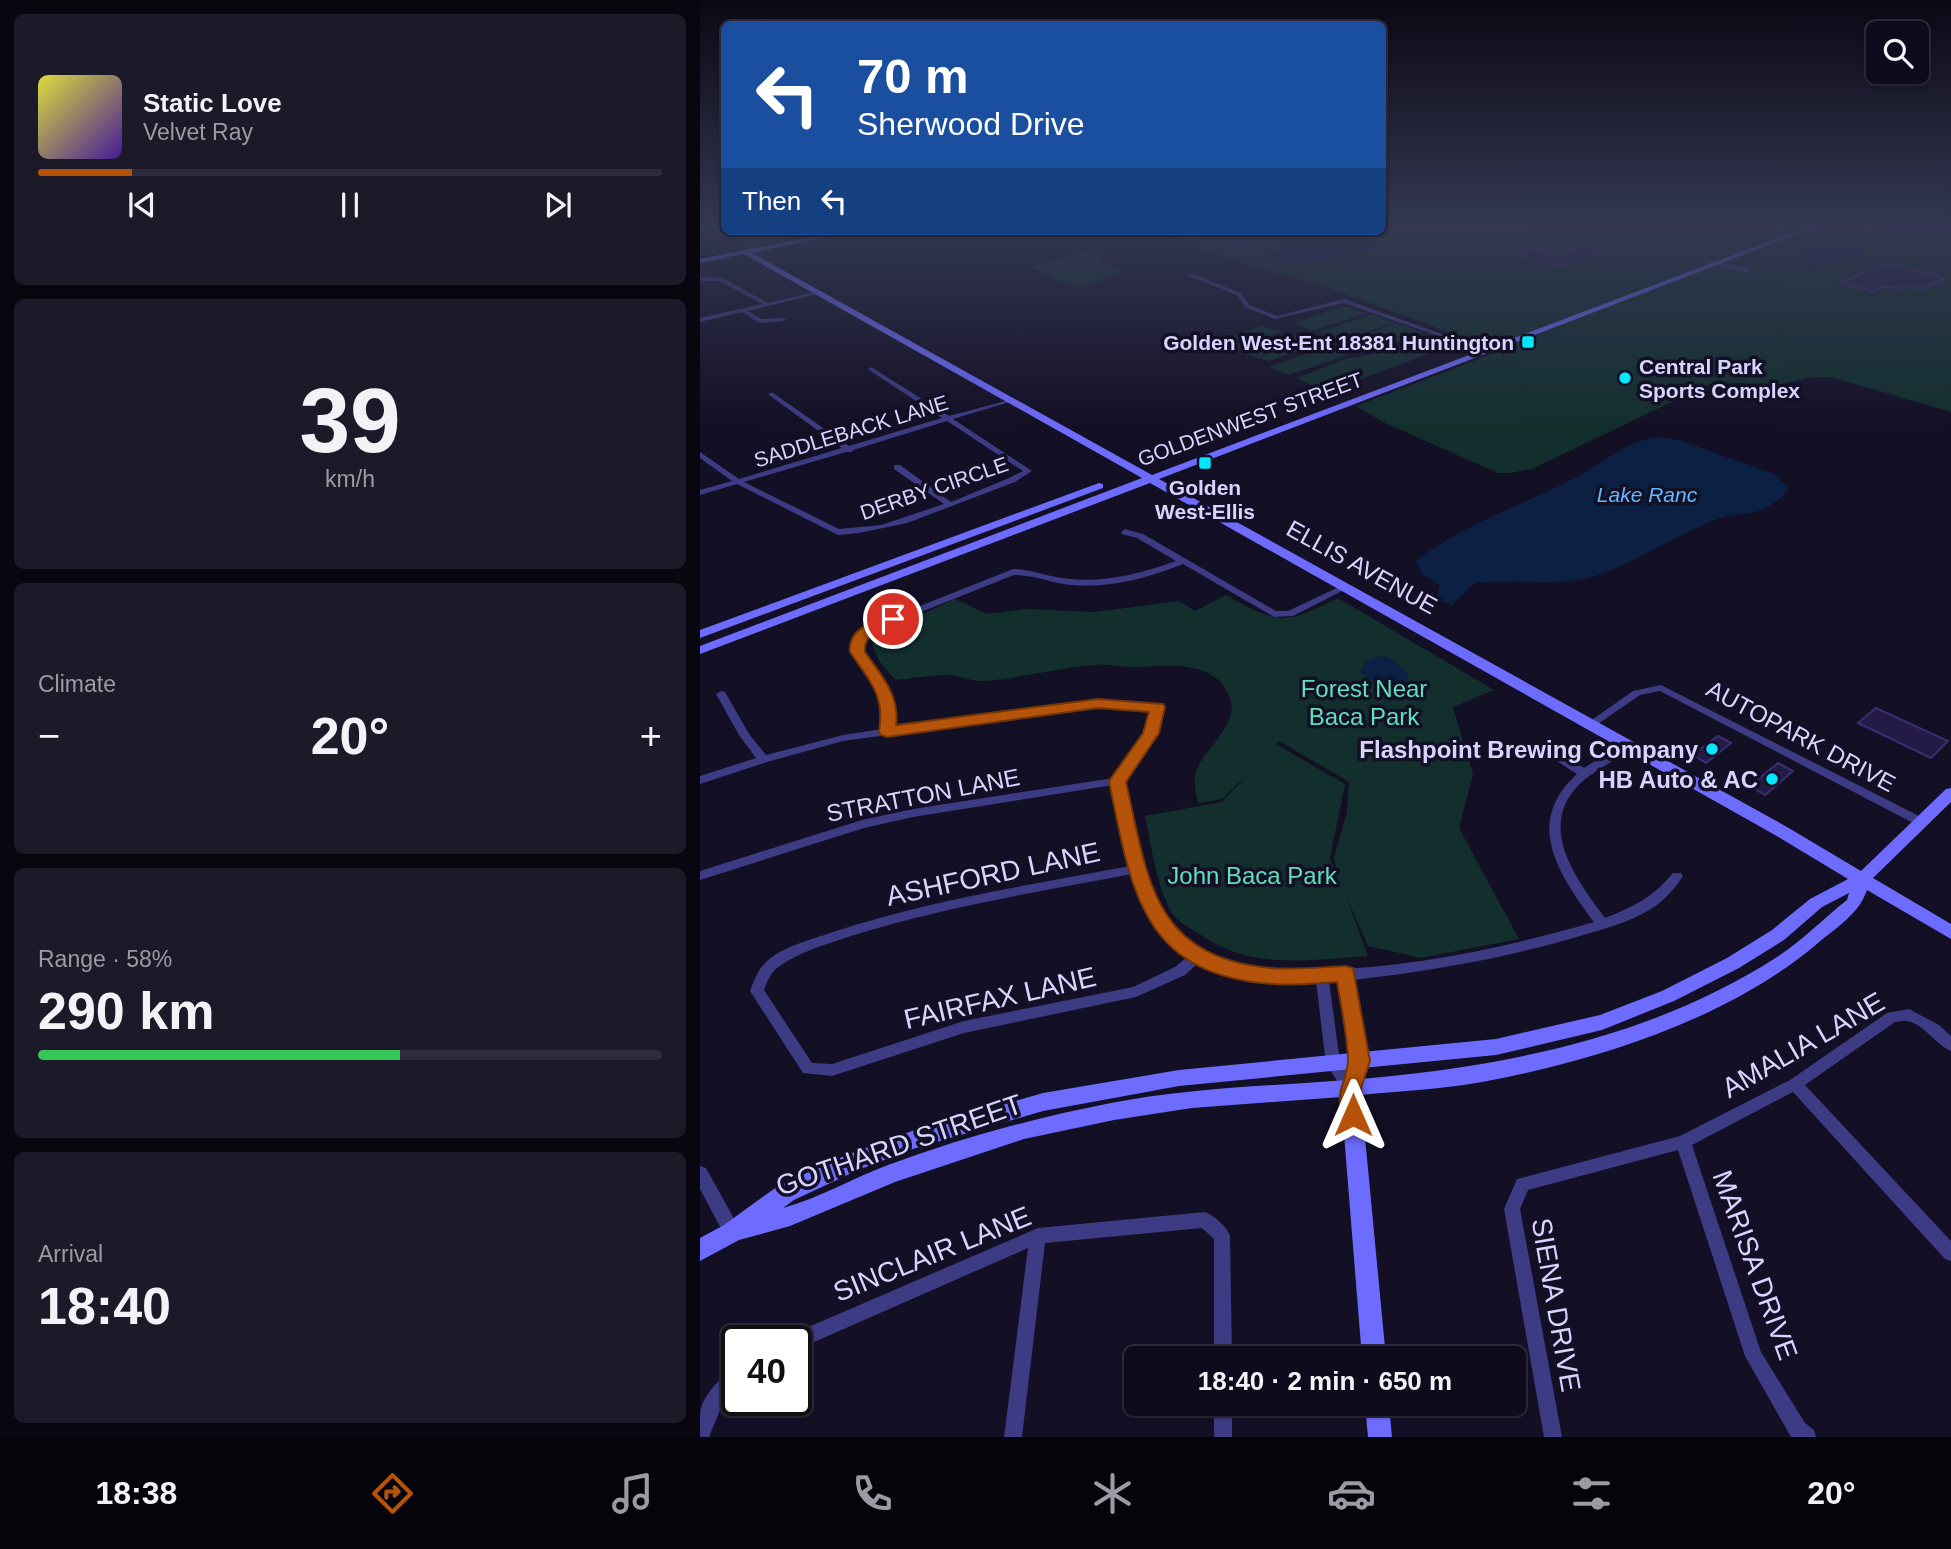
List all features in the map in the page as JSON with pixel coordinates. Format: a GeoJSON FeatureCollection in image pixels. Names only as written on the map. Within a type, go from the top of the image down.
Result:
{"type":"FeatureCollection","features":[{"type":"Feature","properties":{"kind":"main road","name":"ELLIS AVENUE"},"geometry":{"type":"LineString","coordinates":[[820,294],[1591,724],[1863,878],[1951,932]]}},
{"type":"Feature","properties":{"kind":"main road","name":"GOLDENWEST STREET"},"geometry":{"type":"LineString","coordinates":[[700,650],[1146,474],[1616,294]]}},
{"type":"Feature","properties":{"kind":"main road"},"geometry":{"type":"LineString","coordinates":[[1606,306],[1607,301],[1624,294]]}},
{"type":"Feature","properties":{"kind":"main road","name":"GOLDENWEST STREET"},"geometry":{"type":"LineString","coordinates":[[700,634],[1638,294]]}},
{"type":"Feature","properties":{"kind":"main road"},"geometry":{"type":"LineString","coordinates":[[1557,325],[1561,319],[1595,306],[1595,302]]}},
{"type":"Feature","properties":{"kind":"main road","name":"GOTHARD STREET"},"geometry":{"type":"LineString","coordinates":[[700,1250],[732,1232],[786,1192],[851,1163],[975,1120],[1043,1102],[1179,1078],[1496,1047],[1602,1021],[1668,996],[1733,963],[1777,935],[1816,903],[1863,878],[1951,793]]}},
{"type":"Feature","properties":{"kind":"main road","name":"GOTHARD STREET"},"geometry":{"type":"LineString","coordinates":[[732,1232],[790,1216],[890,1174],[1024,1130],[1114,1111],[1192,1099],[1350,1088],[1493,1071],[1604,1045],[1709,1004],[1785,961],[1854,903],[1863,878]]}},
{"type":"Feature","properties":{"kind":"main road"},"geometry":{"type":"LineString","coordinates":[[1350,1088],[1373,1346]]}},
{"type":"Feature","properties":{"kind":"main road"},"geometry":{"type":"LineString","coordinates":[[1378,1416],[1380,1437]]}},
{"type":"Feature","properties":{"kind":"street"},"geometry":{"type":"LineString","coordinates":[[749,294],[768,304]]}},
{"type":"Feature","properties":{"kind":"street"},"geometry":{"type":"LineString","coordinates":[[700,320],[813,294]]}},
{"type":"Feature","properties":{"kind":"street"},"geometry":{"type":"LineString","coordinates":[[1239,294],[1247,306],[1277,318],[1344,301],[1486,351]]}},
{"type":"Feature","properties":{"kind":"street"},"geometry":{"type":"LineString","coordinates":[[741,310],[760,321],[783,319]]}},
{"type":"Feature","properties":{"kind":"street"},"geometry":{"type":"LineString","coordinates":[[871,369],[950,419]]}},
{"type":"Feature","properties":{"kind":"street"},"geometry":{"type":"LineString","coordinates":[[771,394],[849,450]]}},
{"type":"Feature","properties":{"kind":"street","name":"SADDLEBACK LANE"},"geometry":{"type":"LineString","coordinates":[[700,493],[1011,400]]}},
{"type":"Feature","properties":{"kind":"street","name":"DERBY CIRCLE"},"geometry":{"type":"LineString","coordinates":[[700,454],[705,464],[838,533],[856,533],[882,527],[1023,476],[1028,469],[950,419]]}},
{"type":"Feature","properties":{"kind":"street"},"geometry":{"type":"LineString","coordinates":[[897,467],[949,503]]}},
{"type":"Feature","properties":{"kind":"street"},"geometry":{"type":"LineString","coordinates":[[1125,532],[1140,536],[1274,614],[1290,614],[1346,587]]}},
{"type":"Feature","properties":{"kind":"street"},"geometry":{"type":"LineString","coordinates":[[887,732],[890,713],[886,693],[858,652],[857,644],[862,634],[893,619],[1013,572],[1074,582],[1103,582],[1133,578],[1181,562]]}},
{"type":"Feature","properties":{"kind":"street","name":"AUTOPARK DRIVE"},"geometry":{"type":"LineString","coordinates":[[1591,724],[1637,693],[1661,688],[1921,822]]}},
{"type":"Feature","properties":{"kind":"street"},"geometry":{"type":"LineString","coordinates":[[721,694],[744,735],[763,759]]}},
{"type":"Feature","properties":{"kind":"street"},"geometry":{"type":"LineString","coordinates":[[700,780],[763,759],[843,738],[1098,703],[1158,707],[1151,733],[1118,781],[1136,869],[1160,924],[1196,957],[1246,973],[1274,976],[1346,974],[1455,960],[1534,944],[1603,924],[1643,907],[1662,894],[1677,876]]}},
{"type":"Feature","properties":{"kind":"street"},"geometry":{"type":"LineString","coordinates":[[1603,924],[1568,878],[1555,846],[1556,820],[1564,797],[1585,774],[1627,745]]}},
{"type":"Feature","properties":{"kind":"street"},"geometry":{"type":"LineString","coordinates":[[1542,747],[1585,774]]}},
{"type":"Feature","properties":{"kind":"street","name":"STRATTON LANE"},"geometry":{"type":"LineString","coordinates":[[700,876],[803,841],[887,818],[1118,781]]}},
{"type":"Feature","properties":{"kind":"street","name":"ASHFORD LANE"},"geometry":{"type":"LineString","coordinates":[[808,1069],[757,991],[763,975],[773,964],[821,942],[936,906],[1136,869]]}},
{"type":"Feature","properties":{"kind":"street","name":"FAIRFAX LANE"},"geometry":{"type":"LineString","coordinates":[[808,1069],[832,1070],[964,1027],[1136,992],[1180,971],[1196,957]]}},
{"type":"Feature","properties":{"kind":"street"},"geometry":{"type":"LineString","coordinates":[[1346,974],[1359,1061],[1350,1088]]}},
{"type":"Feature","properties":{"kind":"street"},"geometry":{"type":"LineString","coordinates":[[1322,976],[1333,1064],[1350,1088]]}},
{"type":"Feature","properties":{"kind":"street","name":"AMALIA LANE"},"geometry":{"type":"LineString","coordinates":[[1523,1184],[1683,1142],[1796,1084],[1892,1017],[1909,1015],[1934,1029],[1951,1045]]}},
{"type":"Feature","properties":{"kind":"street"},"geometry":{"type":"LineString","coordinates":[[1796,1084],[1951,1254]]}},
{"type":"Feature","properties":{"kind":"street","name":"MARISA DRIVE"},"geometry":{"type":"LineString","coordinates":[[1683,1142],[1754,1356],[1799,1435]]}},
{"type":"Feature","properties":{"kind":"street"},"geometry":{"type":"LineString","coordinates":[[700,1173],[732,1232]]}},
{"type":"Feature","properties":{"kind":"street","name":"SIENA DRIVE"},"geometry":{"type":"LineString","coordinates":[[1523,1184],[1512,1209],[1553,1437]]}},
{"type":"Feature","properties":{"kind":"street","name":"SINCLAIR LANE"},"geometry":{"type":"LineString","coordinates":[[812,1334],[1038,1236],[1205,1220],[1222,1236],[1223,1346]]}},
{"type":"Feature","properties":{"kind":"street"},"geometry":{"type":"LineString","coordinates":[[1013,1437],[1038,1236]]}},
{"type":"Feature","properties":{"kind":"street"},"geometry":{"type":"LineString","coordinates":[[701,1437],[708,1413],[721,1391]]}},
{"type":"Feature","properties":{"kind":"street"},"geometry":{"type":"LineString","coordinates":[[1223,1416],[1223,1437]]}},
{"type":"Feature","properties":{"kind":"green space","name":"Central Park Sports Complex"},"geometry":{"type":"Polygon","coordinates":[[[1345,294],[1951,294],[1951,412],[1831,377],[1806,378],[1762,389],[1744,383],[1711,383],[1532,469],[1498,473],[1385,423],[1356,406],[1500,351],[1345,294]]]}},
{"type":"Feature","properties":{"kind":"green space"},"geometry":{"type":"Polygon","coordinates":[[[1343,306],[1368,313],[1312,331],[1294,323],[1343,306]]]}},
{"type":"Feature","properties":{"kind":"green space"},"geometry":{"type":"Polygon","coordinates":[[[1373,314],[1395,323],[1339,341],[1319,332],[1373,314]]]}},
{"type":"Feature","properties":{"kind":"green space"},"geometry":{"type":"Polygon","coordinates":[[[1398,323],[1424,333],[1373,350],[1362,350],[1343,342],[1398,323]]]}},
{"type":"Feature","properties":{"kind":"green space"},"geometry":{"type":"Polygon","coordinates":[[[1262,326],[1283,332],[1235,348],[1217,341],[1262,326]]]}},
{"type":"Feature","properties":{"kind":"green space"},"geometry":{"type":"Polygon","coordinates":[[[1427,334],[1456,344],[1333,389],[1320,389],[1297,378],[1346,359],[1375,354],[1427,334]]]}},
{"type":"Feature","properties":{"kind":"green space"},"geometry":{"type":"Polygon","coordinates":[[[1295,335],[1318,344],[1269,361],[1245,354],[1246,351],[1295,335]]]}},
{"type":"Feature","properties":{"kind":"green space"},"geometry":{"type":"Polygon","coordinates":[[[1327,346],[1347,355],[1289,375],[1269,367],[1327,346]]]}},
{"type":"Feature","properties":{"kind":"green space","name":"Forest Near Baca Park"},"geometry":{"type":"Polygon","coordinates":[[[1226,595],[1271,616],[1293,617],[1338,598],[1494,690],[1453,707],[1473,774],[1459,828],[1519,939],[1421,958],[1368,946],[1346,896],[1368,956],[1280,960],[1238,953],[1218,945],[1181,922],[1170,909],[1156,870],[1145,816],[1222,802],[1250,772],[1222,799],[1144,813],[1198,803],[1196,772],[1224,730],[1231,711],[1226,689],[1217,679],[1206,672],[1180,666],[1103,665],[980,681],[949,675],[896,680],[877,656],[872,639],[955,599],[987,614],[1025,609],[1095,612],[1179,601],[1195,611],[1226,595]],[[1279,741],[1276,744],[1345,784],[1330,858],[1338,877],[1334,858],[1347,812],[1349,782],[1279,741]]]}},
{"type":"Feature","properties":{"kind":"water","name":"Lake Ranc"},"geometry":{"type":"Polygon","coordinates":[[[1658,437],[1679,440],[1777,475],[1789,489],[1779,500],[1761,510],[1713,521],[1602,574],[1572,581],[1475,583],[1452,605],[1436,600],[1440,585],[1422,574],[1416,561],[1435,547],[1476,524],[1561,485],[1626,447],[1658,437]]]}},
{"type":"Feature","properties":{"kind":"water"},"geometry":{"type":"Polygon","coordinates":[[[1381,655],[1393,660],[1408,673],[1404,686],[1392,694],[1375,687],[1375,682],[1360,673],[1365,662],[1381,655]]]}},
{"type":"Feature","properties":{"kind":"building"},"geometry":{"type":"Polygon","coordinates":[[[1876,708],[1948,741],[1931,758],[1858,723],[1876,708]]]}},
{"type":"Feature","properties":{"kind":"building","name":"Flashpoint Brewing Company"},"geometry":{"type":"Polygon","coordinates":[[[1718,736],[1731,743],[1706,763],[1693,755],[1718,736]]]}},
{"type":"Feature","properties":{"kind":"building","name":"HB Auto & AC"},"geometry":{"type":"Polygon","coordinates":[[[1778,763],[1793,771],[1765,795],[1750,786],[1778,763]]]}},
{"type":"Feature","properties":{"kind":"place","name":"Golden West-Ent 18381 Huntington"},"geometry":{"type":"Point","coordinates":[1528,342]}},
{"type":"Feature","properties":{"kind":"place","name":"Central Park Sports Complex"},"geometry":{"type":"Point","coordinates":[1625,378]}},
{"type":"Feature","properties":{"kind":"place","name":"Golden West-Ellis"},"geometry":{"type":"Point","coordinates":[1205,463]}},
{"type":"Feature","properties":{"kind":"place","name":"Flashpoint Brewing Company"},"geometry":{"type":"Point","coordinates":[1712,749]}},
{"type":"Feature","properties":{"kind":"place","name":"HB Auto & AC"},"geometry":{"type":"Point","coordinates":[1772,779]}},
{"type":"Feature","properties":{"kind":"route"},"geometry":{"type":"LineString","coordinates":[[893,619],[862,634],[857,644],[858,652],[868,669],[886,693],[890,713],[887,732],[1098,703],[1158,707],[1151,733],[1118,781],[1136,869],[1150,904],[1160,924],[1196,957],[1207,962],[1246,973],[1274,976],[1346,974],[1359,1061],[1350,1088],[1353,1115]]}},
{"type":"Feature","properties":{"kind":"park label","name":"John Baca Park"},"geometry":{"type":"Point","coordinates":[1252,875]}}]}
